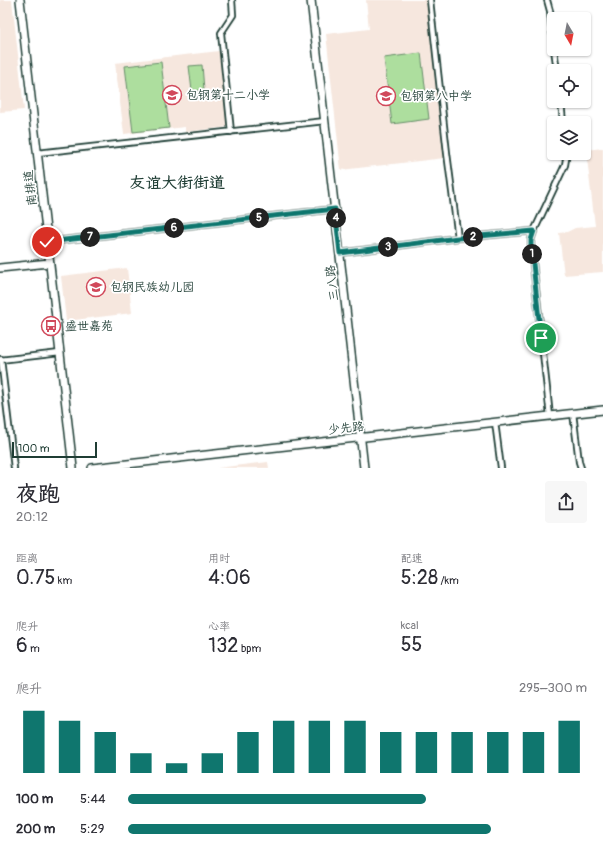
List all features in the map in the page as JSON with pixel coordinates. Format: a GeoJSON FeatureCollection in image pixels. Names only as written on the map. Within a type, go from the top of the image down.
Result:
{"type":"FeatureCollection","features":[{"type":"Feature","properties":{"kind":"main road","name":"南排道"},"geometry":{"type":"LineString","coordinates":[[20,0],[73,468]]}},
{"type":"Feature","properties":{"kind":"main road","name":"三八路"},"geometry":{"type":"LineString","coordinates":[[311,0],[364,468]]}},
{"type":"Feature","properties":{"kind":"main road"},"geometry":{"type":"LineString","coordinates":[[0,268],[49,263]]}},
{"type":"Feature","properties":{"kind":"main road","name":"少先路"},"geometry":{"type":"LineString","coordinates":[[92,468],[603,410]]}},
{"type":"Feature","properties":{"kind":"street"},"geometry":{"type":"LineString","coordinates":[[231,132],[220,33],[232,15],[232,0]]}},
{"type":"Feature","properties":{"kind":"street"},"geometry":{"type":"LineString","coordinates":[[430,0],[458,238]]}},
{"type":"Feature","properties":{"kind":"street"},"geometry":{"type":"LineString","coordinates":[[547,0],[550,12]]}},
{"type":"Feature","properties":{"kind":"street"},"geometry":{"type":"LineString","coordinates":[[37,153],[324,121]]}},
{"type":"Feature","properties":{"kind":"street"},"geometry":{"type":"LineString","coordinates":[[550,416],[531,240],[565,165],[566,160]]}},
{"type":"Feature","properties":{"kind":"street"},"geometry":{"type":"LineString","coordinates":[[47,242],[335,209]]}},
{"type":"Feature","properties":{"kind":"street"},"geometry":{"type":"LineString","coordinates":[[340,253],[458,238],[534,231]]}},
{"type":"Feature","properties":{"kind":"street"},"geometry":{"type":"LineString","coordinates":[[14,468],[1,360],[60,353]]}},
{"type":"Feature","properties":{"kind":"street"},"geometry":{"type":"LineString","coordinates":[[573,413],[581,468]]}},
{"type":"Feature","properties":{"kind":"street"},"geometry":{"type":"LineString","coordinates":[[495,422],[501,468]]}},
{"type":"Feature","properties":{"kind":"shaded area"},"geometry":{"type":"Polygon","coordinates":[[[0,0],[12,0],[24,110],[0,112],[0,0]]]}},
{"type":"Feature","properties":{"kind":"shaded area","name":"包钢第八中学"},"geometry":{"type":"Polygon","coordinates":[[[366,0],[428,0],[445,158],[341,170],[326,34],[369,29],[366,0]]]}},
{"type":"Feature","properties":{"kind":"shaded area","name":"包钢第十二小学"},"geometry":{"type":"Polygon","coordinates":[[[219,51],[228,127],[185,132],[185,127],[124,134],[115,63],[219,51]]]}},
{"type":"Feature","properties":{"kind":"shaded area"},"geometry":{"type":"Polygon","coordinates":[[[603,148],[603,272],[564,275],[559,233],[567,232],[575,228],[595,226],[587,160],[591,160],[591,149],[603,148]]]}},
{"type":"Feature","properties":{"kind":"shaded area","name":"包钢民族幼儿园"},"geometry":{"type":"Polygon","coordinates":[[[127,268],[132,313],[66,321],[61,276],[127,268]]]}},
{"type":"Feature","properties":{"kind":"shaded area"},"geometry":{"type":"Polygon","coordinates":[[[268,462],[269,468],[217,468],[268,462]]]}},
{"type":"Feature","properties":{"kind":"green space"},"geometry":{"type":"Polygon","coordinates":[[[421,53],[429,119],[392,124],[384,58],[421,53]]]}},
{"type":"Feature","properties":{"kind":"green space"},"geometry":{"type":"Polygon","coordinates":[[[161,62],[169,128],[133,132],[125,66],[161,62]]]}},
{"type":"Feature","properties":{"kind":"green space"},"geometry":{"type":"Polygon","coordinates":[[[202,65],[204,90],[192,91],[189,66],[202,65]]]}},
{"type":"Feature","properties":{"kind":"place","name":"包钢第十二小学"},"geometry":{"type":"Point","coordinates":[172,95]}},
{"type":"Feature","properties":{"kind":"place","name":"包钢第八中学"},"geometry":{"type":"Point","coordinates":[386,96]}},
{"type":"Feature","properties":{"kind":"place","name":"包钢民族幼儿园"},"geometry":{"type":"Point","coordinates":[96,287]}},
{"type":"Feature","properties":{"kind":"place","name":"盛世嘉苑"},"geometry":{"type":"Point","coordinates":[51,326]}},
{"type":"Feature","properties":{"kind":"district","name":"友谊大街街道"},"geometry":{"type":"Point","coordinates":[177,182]}},
{"type":"Feature","properties":{"kind":"route"},"geometry":{"type":"LineString","coordinates":[[47,242],[335,209],[340,253],[458,238],[534,231],[531,237],[531,245],[541,338]]}}]}
